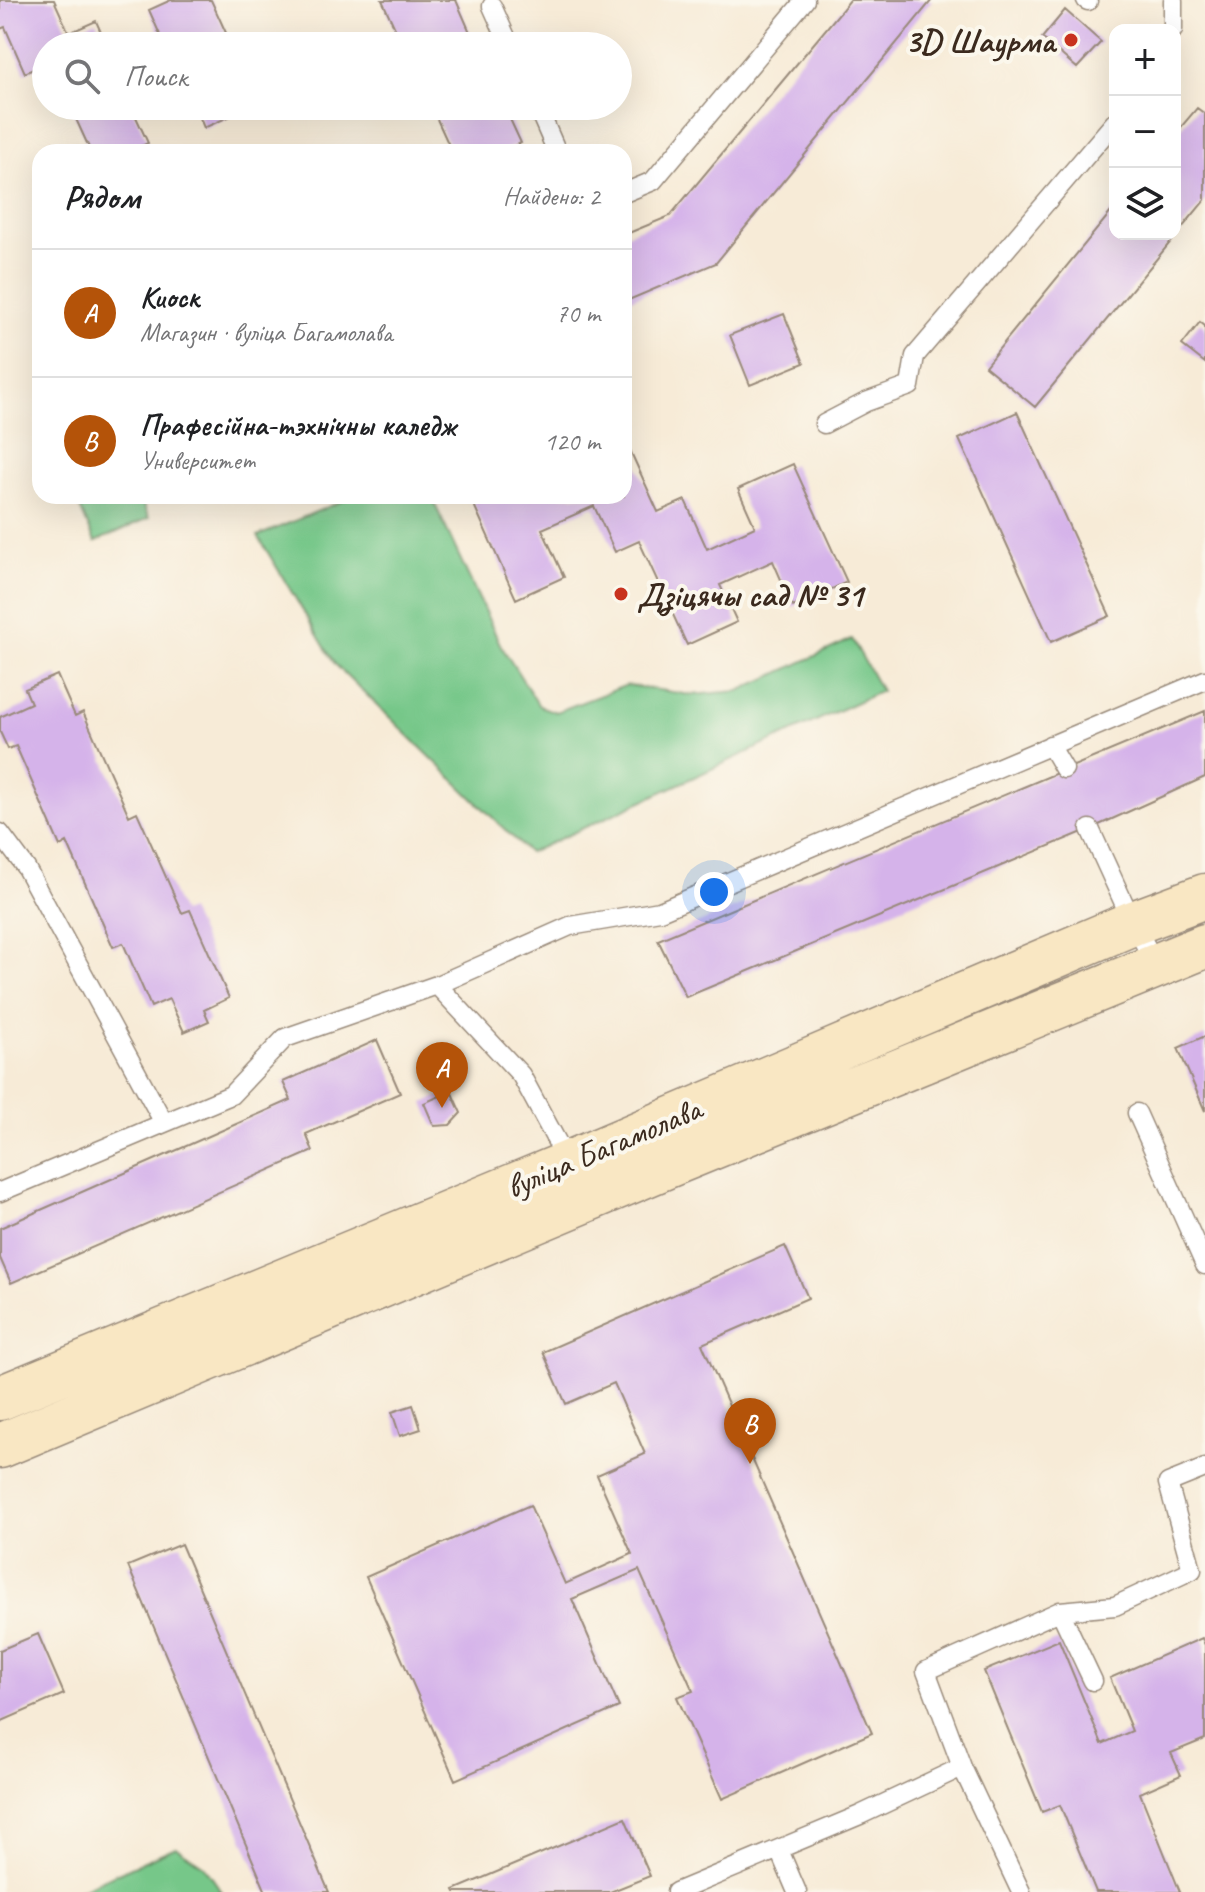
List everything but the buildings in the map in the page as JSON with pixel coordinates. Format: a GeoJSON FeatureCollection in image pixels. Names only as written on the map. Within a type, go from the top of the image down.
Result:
{"type":"FeatureCollection","features":[{"type":"Feature","properties":{"kind":"main road","name":"вуліца Багамолава"},"geometry":{"type":"LineString","coordinates":[[0,1446],[1133,923],[1205,896]]}},
{"type":"Feature","properties":{"kind":"main road","name":"вуліца Багамолава"},"geometry":{"type":"LineString","coordinates":[[0,1398],[576,1182],[679,1161],[1205,946]]}},
{"type":"Feature","properties":{"kind":"lane"},"geometry":{"type":"LineString","coordinates":[[632,190],[653,181],[805,0]]}},
{"type":"Feature","properties":{"kind":"lane"},"geometry":{"type":"LineString","coordinates":[[1173,0],[1173,24]]}},
{"type":"Feature","properties":{"kind":"lane"},"geometry":{"type":"LineString","coordinates":[[492,6],[504,32]]}},
{"type":"Feature","properties":{"kind":"lane"},"geometry":{"type":"LineString","coordinates":[[543,120],[554,144]]}},
{"type":"Feature","properties":{"kind":"lane"},"geometry":{"type":"LineString","coordinates":[[824,424],[866,402],[910,386],[915,356],[1109,129]]}},
{"type":"Feature","properties":{"kind":"lane"},"geometry":{"type":"LineString","coordinates":[[0,1192],[231,1095],[285,1038],[437,985],[570,926],[660,911],[1205,680]]}},
{"type":"Feature","properties":{"kind":"lane"},"geometry":{"type":"LineString","coordinates":[[1050,745],[1064,769]]}},
{"type":"Feature","properties":{"kind":"lane"},"geometry":{"type":"LineString","coordinates":[[1090,829],[1157,967]]}},
{"type":"Feature","properties":{"kind":"lane"},"geometry":{"type":"LineString","coordinates":[[0,833],[26,868],[164,1123]]}},
{"type":"Feature","properties":{"kind":"lane"},"geometry":{"type":"LineString","coordinates":[[437,985],[521,1075],[576,1182]]}},
{"type":"Feature","properties":{"kind":"lane"},"geometry":{"type":"LineString","coordinates":[[1137,1113],[1205,1265]]}},
{"type":"Feature","properties":{"kind":"lane"},"geometry":{"type":"LineString","coordinates":[[1021,1892],[962,1767],[926,1671],[1060,1611],[1115,1606],[1192,1570],[1168,1483],[1205,1468]]}},
{"type":"Feature","properties":{"kind":"lane"},"geometry":{"type":"LineString","coordinates":[[1060,1611],[1093,1681]]}},
{"type":"Feature","properties":{"kind":"lane"},"geometry":{"type":"LineString","coordinates":[[676,1892],[779,1850],[962,1767]]}},
{"type":"Feature","properties":{"kind":"lane"},"geometry":{"type":"LineString","coordinates":[[779,1850],[797,1892]]}},
{"type":"Feature","properties":{"kind":"green space"},"geometry":{"type":"Polygon","coordinates":[[[78,504],[143,504],[149,518],[95,542],[78,504]]]}},
{"type":"Feature","properties":{"kind":"green space"},"geometry":{"type":"Polygon","coordinates":[[[335,504],[435,504],[500,644],[539,706],[556,712],[627,685],[691,695],[739,691],[852,639],[881,691],[529,853],[335,664],[258,536],[335,504]]]}},
{"type":"Feature","properties":{"kind":"green space"},"geometry":{"type":"Polygon","coordinates":[[[176,1847],[204,1866],[222,1892],[75,1892],[176,1847]]]}},
{"type":"Feature","properties":{"kind":"place","name":"3D Шаурма"},"geometry":{"type":"Point","coordinates":[1071,40]}},
{"type":"Feature","properties":{"kind":"place","name":"Дзіцячы сад № 31"},"geometry":{"type":"Point","coordinates":[621,594]}},
{"type":"Feature","properties":{"kind":"place","name":"Киоск"},"geometry":{"type":"Point","coordinates":[442,1108]}},
{"type":"Feature","properties":{"kind":"place","name":"Прафесійна-тэхнічны каледж"},"geometry":{"type":"Point","coordinates":[750,1464]}}]}
